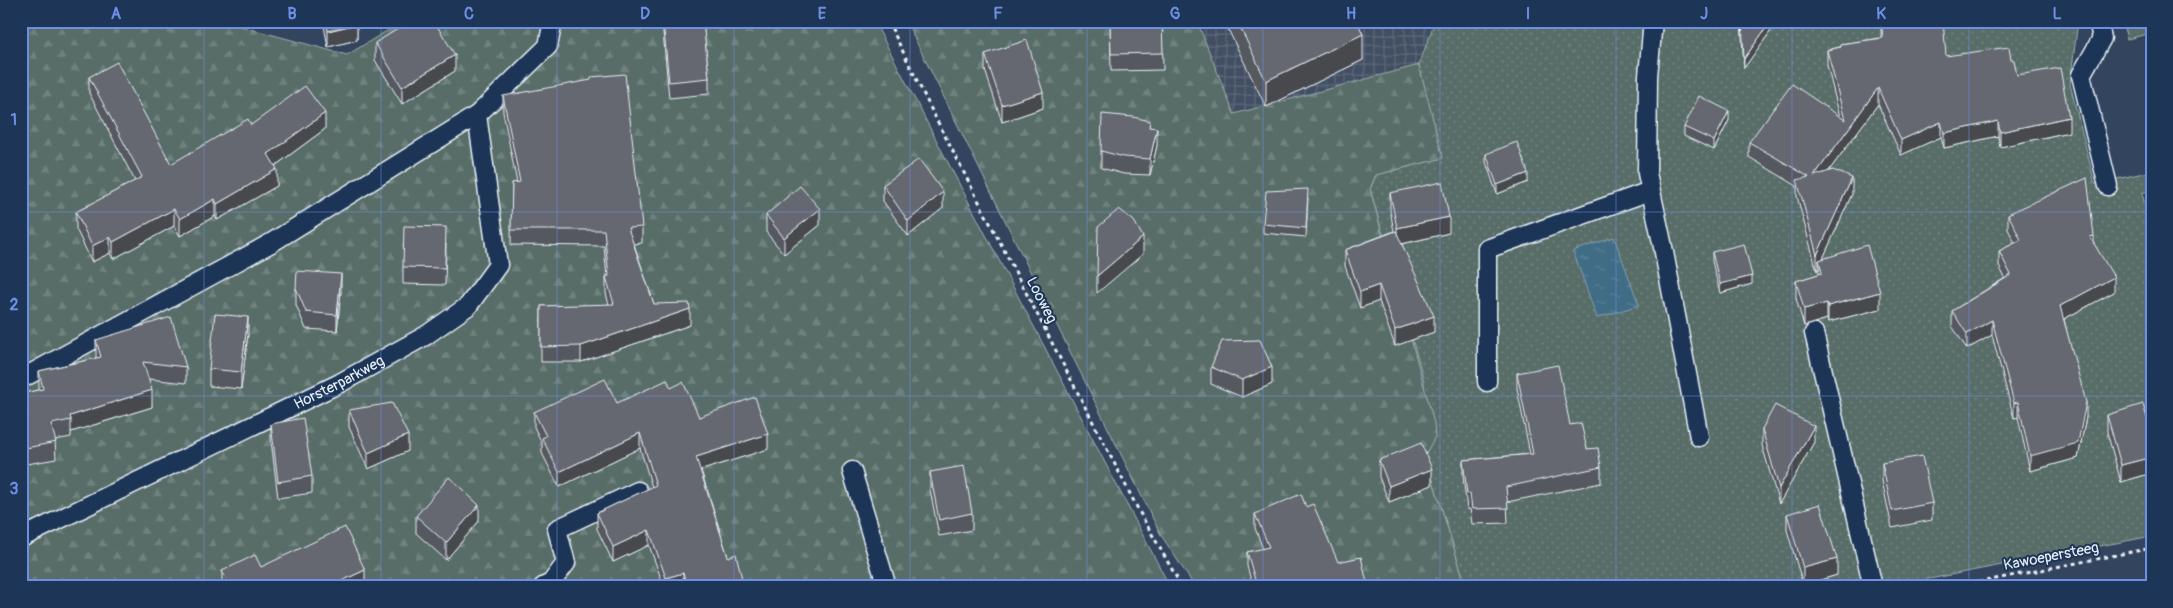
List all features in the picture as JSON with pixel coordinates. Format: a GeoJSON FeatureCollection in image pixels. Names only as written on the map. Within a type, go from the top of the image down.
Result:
{"type":"FeatureCollection","features":[{"type":"Feature","properties":{"kind":"lane"},"geometry":{"type":"LineString","coordinates":[[21,379],[271,243],[477,115],[548,46],[552,21]]}},
{"type":"Feature","properties":{"kind":"lane"},"geometry":{"type":"LineString","coordinates":[[1653,21],[1648,76],[1646,174],[1699,437]]}},
{"type":"Feature","properties":{"kind":"lane"},"geometry":{"type":"LineString","coordinates":[[2098,21],[2102,38],[2081,76],[2108,186]]}},
{"type":"Feature","properties":{"kind":"lane","name":"Horsterparkweg"},"geometry":{"type":"LineString","coordinates":[[21,538],[340,383],[425,336],[468,306],[498,265],[477,115]]}},
{"type":"Feature","properties":{"kind":"lane"},"geometry":{"type":"LineString","coordinates":[[1487,382],[1487,249],[1650,191]]}},
{"type":"Feature","properties":{"kind":"lane"},"geometry":{"type":"LineString","coordinates":[[1814,333],[1873,587]]}},
{"type":"Feature","properties":{"kind":"lane"},"geometry":{"type":"LineString","coordinates":[[852,471],[887,587]]}},
{"type":"Feature","properties":{"kind":"lane"},"geometry":{"type":"LineString","coordinates":[[543,587],[551,583],[566,563],[557,529],[638,491]]}},
{"type":"Feature","properties":{"kind":"path","name":"Looweg"},"geometry":{"type":"LineString","coordinates":[[888,21],[930,107],[1135,504],[1182,587]]}},
{"type":"Feature","properties":{"kind":"path","name":"Kawoepersteeg"},"geometry":{"type":"LineString","coordinates":[[1955,587],[2152,548]]}},
{"type":"Feature","properties":{"kind":"shaded area"},"geometry":{"type":"Polygon","coordinates":[[[1197,21],[1435,21],[1419,65],[1234,114],[1197,21]]]}},
{"type":"Feature","properties":{"kind":"green space"},"geometry":{"type":"Polygon","coordinates":[[[21,21],[236,21],[240,26],[347,55],[403,21],[874,21],[1170,587],[21,587],[21,21]]]}},
{"type":"Feature","properties":{"kind":"green space"},"geometry":{"type":"Polygon","coordinates":[[[906,21],[1197,21],[1234,114],[1419,65],[1443,158],[1376,175],[1370,189],[1434,423],[1435,437],[1425,455],[1466,587],[1195,587],[1161,535],[906,21]]]}},
{"type":"Feature","properties":{"kind":"green space"},"geometry":{"type":"Polygon","coordinates":[[[1435,21],[2078,21],[2070,84],[2095,184],[2152,171],[2152,190],[2142,193],[2152,232],[2152,536],[1888,587],[1466,587],[1425,455],[1424,381],[1370,189],[1376,175],[1442,158],[1419,65],[1435,21]]]}},
{"type":"Feature","properties":{"kind":"green space"},"geometry":{"type":"Polygon","coordinates":[[[2122,21],[2152,21],[2152,33],[2127,39],[2122,21]]]}},
{"type":"Feature","properties":{"kind":"water"},"geometry":{"type":"Polygon","coordinates":[[[1614,237],[1639,305],[1597,318],[1573,251],[1614,237]]]}},
{"type":"Feature","properties":{"kind":"building"},"geometry":{"type":"Polygon","coordinates":[[[326,21],[357,21],[357,24],[328,31],[326,21]]]}},
{"type":"Feature","properties":{"kind":"building"},"geometry":{"type":"Polygon","coordinates":[[[411,21],[434,21],[455,55],[402,87],[375,43],[411,21]]]}},
{"type":"Feature","properties":{"kind":"building"},"geometry":{"type":"Polygon","coordinates":[[[663,21],[703,21],[709,78],[669,82],[663,21]]]}},
{"type":"Feature","properties":{"kind":"building"},"geometry":{"type":"Polygon","coordinates":[[[1110,21],[1162,21],[1163,53],[1111,54],[1110,21]]]}},
{"type":"Feature","properties":{"kind":"building"},"geometry":{"type":"Polygon","coordinates":[[[1237,21],[1357,21],[1363,34],[1266,81],[1237,21]]]}},
{"type":"Feature","properties":{"kind":"building"},"geometry":{"type":"Polygon","coordinates":[[[1742,21],[1771,21],[1744,59],[1742,21]]]}},
{"type":"Feature","properties":{"kind":"building"},"geometry":{"type":"Polygon","coordinates":[[[1881,21],[1943,21],[1946,56],[2009,47],[2011,60],[2014,60],[2017,75],[2060,68],[2069,117],[2000,132],[1998,121],[1944,133],[1941,122],[1901,140],[1878,88],[1814,176],[1833,170],[1852,178],[1817,255],[1797,180],[1809,177],[1749,142],[1792,84],[1845,120],[1827,50],[1841,47],[1840,44],[1883,38],[1881,21]]]}},
{"type":"Feature","properties":{"kind":"building"},"geometry":{"type":"Polygon","coordinates":[[[1027,40],[1043,92],[1002,105],[985,54],[1027,40]]]}},
{"type":"Feature","properties":{"kind":"building"},"geometry":{"type":"Polygon","coordinates":[[[117,62],[171,164],[248,119],[251,125],[305,86],[325,113],[268,154],[277,169],[217,204],[215,199],[180,219],[174,209],[113,242],[110,237],[92,246],[76,212],[142,177],[89,77],[117,62]]]}},
{"type":"Feature","properties":{"kind":"building"},"geometry":{"type":"Polygon","coordinates":[[[625,74],[642,227],[628,228],[654,304],[689,303],[690,309],[581,346],[541,347],[541,306],[614,304],[606,277],[609,276],[604,230],[511,230],[512,183],[520,182],[503,96],[591,80],[591,77],[625,74]]]}},
{"type":"Feature","properties":{"kind":"building"},"geometry":{"type":"Polygon","coordinates":[[[1699,96],[1729,111],[1714,141],[1684,127],[1699,96]]]}},
{"type":"Feature","properties":{"kind":"building"},"geometry":{"type":"Polygon","coordinates":[[[1102,114],[1133,117],[1150,121],[1149,127],[1157,128],[1150,159],[1124,157],[1101,151],[1102,114]]]}},
{"type":"Feature","properties":{"kind":"building"},"geometry":{"type":"Polygon","coordinates":[[[1517,142],[1528,173],[1497,185],[1486,154],[1517,142]]]}},
{"type":"Feature","properties":{"kind":"building"},"geometry":{"type":"Polygon","coordinates":[[[919,159],[943,192],[908,221],[883,185],[919,159]]]}},
{"type":"Feature","properties":{"kind":"building"},"geometry":{"type":"Polygon","coordinates":[[[2087,178],[2094,236],[2090,237],[2114,277],[2060,306],[2086,402],[2078,443],[2030,456],[2018,402],[2014,403],[1992,320],[1967,334],[1952,311],[2011,275],[1999,251],[2021,240],[2008,214],[2087,178]]]}},
{"type":"Feature","properties":{"kind":"building"},"geometry":{"type":"Polygon","coordinates":[[[1442,182],[1449,217],[1397,228],[1390,193],[1442,182]]]}},
{"type":"Feature","properties":{"kind":"building"},"geometry":{"type":"Polygon","coordinates":[[[800,186],[820,209],[784,238],[766,215],[800,186]]]}},
{"type":"Feature","properties":{"kind":"building"},"geometry":{"type":"Polygon","coordinates":[[[1308,189],[1306,228],[1263,224],[1266,191],[1308,189]]]}},
{"type":"Feature","properties":{"kind":"building"},"geometry":{"type":"Polygon","coordinates":[[[1119,209],[1134,221],[1143,237],[1097,276],[1098,227],[1119,209]]]}},
{"type":"Feature","properties":{"kind":"building"},"geometry":{"type":"Polygon","coordinates":[[[404,226],[446,227],[445,268],[403,267],[404,226]]]}},
{"type":"Feature","properties":{"kind":"building"},"geometry":{"type":"Polygon","coordinates":[[[1396,231],[1434,316],[1395,330],[1379,285],[1360,292],[1345,250],[1396,231]]]}},
{"type":"Feature","properties":{"kind":"building"},"geometry":{"type":"Polygon","coordinates":[[[1744,244],[1752,276],[1720,284],[1712,252],[1744,244]]]}},
{"type":"Feature","properties":{"kind":"building"},"geometry":{"type":"Polygon","coordinates":[[[1867,245],[1880,292],[1828,306],[1827,303],[1804,309],[1796,281],[1822,273],[1819,260],[1867,245]]]}},
{"type":"Feature","properties":{"kind":"building"},"geometry":{"type":"Polygon","coordinates":[[[297,271],[341,274],[337,315],[306,312],[296,288],[297,271]]]}},
{"type":"Feature","properties":{"kind":"building"},"geometry":{"type":"Polygon","coordinates":[[[215,314],[248,317],[241,372],[209,369],[215,314]]]}},
{"type":"Feature","properties":{"kind":"building"},"geometry":{"type":"Polygon","coordinates":[[[171,317],[186,367],[143,362],[152,390],[70,416],[71,420],[51,424],[56,442],[21,449],[21,412],[28,410],[24,393],[43,389],[39,371],[101,357],[96,340],[171,317]]]}},
{"type":"Feature","properties":{"kind":"building"},"geometry":{"type":"Polygon","coordinates":[[[1260,340],[1272,367],[1242,380],[1211,367],[1222,341],[1260,340]]]}},
{"type":"Feature","properties":{"kind":"building"},"geometry":{"type":"Polygon","coordinates":[[[1558,365],[1570,425],[1581,423],[1587,449],[1598,448],[1601,467],[1506,487],[1508,508],[1472,509],[1470,493],[1467,494],[1463,460],[1533,454],[1517,373],[1558,365]]]}},
{"type":"Feature","properties":{"kind":"building"},"geometry":{"type":"Polygon","coordinates":[[[605,379],[617,403],[667,380],[671,388],[683,382],[699,417],[755,397],[768,434],[696,457],[728,557],[736,554],[744,587],[687,587],[683,573],[666,578],[649,530],[613,547],[597,513],[656,485],[640,433],[559,472],[542,438],[546,436],[534,412],[605,379]]]}},
{"type":"Feature","properties":{"kind":"building"},"geometry":{"type":"Polygon","coordinates":[[[392,403],[408,435],[368,453],[349,410],[392,403]]]}},
{"type":"Feature","properties":{"kind":"building"},"geometry":{"type":"Polygon","coordinates":[[[2143,404],[2152,435],[2152,457],[2121,465],[2107,415],[2143,404]]]}},
{"type":"Feature","properties":{"kind":"building"},"geometry":{"type":"Polygon","coordinates":[[[1775,405],[1814,426],[1779,488],[1762,429],[1775,405]]]}},
{"type":"Feature","properties":{"kind":"building"},"geometry":{"type":"Polygon","coordinates":[[[303,418],[312,476],[278,482],[271,424],[303,418]]]}},
{"type":"Feature","properties":{"kind":"building"},"geometry":{"type":"Polygon","coordinates":[[[1421,443],[1432,469],[1389,486],[1379,460],[1421,443]]]}},
{"type":"Feature","properties":{"kind":"building"},"geometry":{"type":"Polygon","coordinates":[[[1922,456],[1932,503],[1892,511],[1882,463],[1922,456]]]}},
{"type":"Feature","properties":{"kind":"building"},"geometry":{"type":"Polygon","coordinates":[[[964,466],[972,513],[939,520],[930,472],[964,466]]]}},
{"type":"Feature","properties":{"kind":"building"},"geometry":{"type":"Polygon","coordinates":[[[449,477],[479,505],[446,543],[416,516],[449,477]]]}},
{"type":"Feature","properties":{"kind":"building"},"geometry":{"type":"Polygon","coordinates":[[[1301,494],[1306,507],[1313,504],[1338,562],[1361,557],[1368,587],[1257,587],[1247,552],[1269,547],[1255,514],[1301,494]]]}},
{"type":"Feature","properties":{"kind":"building"},"geometry":{"type":"Polygon","coordinates":[[[1820,504],[1837,559],[1803,568],[1787,514],[1820,504]]]}},
{"type":"Feature","properties":{"kind":"building"},"geometry":{"type":"Polygon","coordinates":[[[345,527],[365,570],[329,587],[230,587],[222,571],[255,555],[261,567],[345,527]]]}},
{"type":"Feature","properties":{"kind":"building"},"geometry":{"type":"Polygon","coordinates":[[[21,573],[26,587],[21,587],[21,573]]]}},
{"type":"Feature","properties":{"kind":"building"},"geometry":{"type":"Polygon","coordinates":[[[1107,583],[1112,587],[1104,587],[1107,583]]]}}]}
